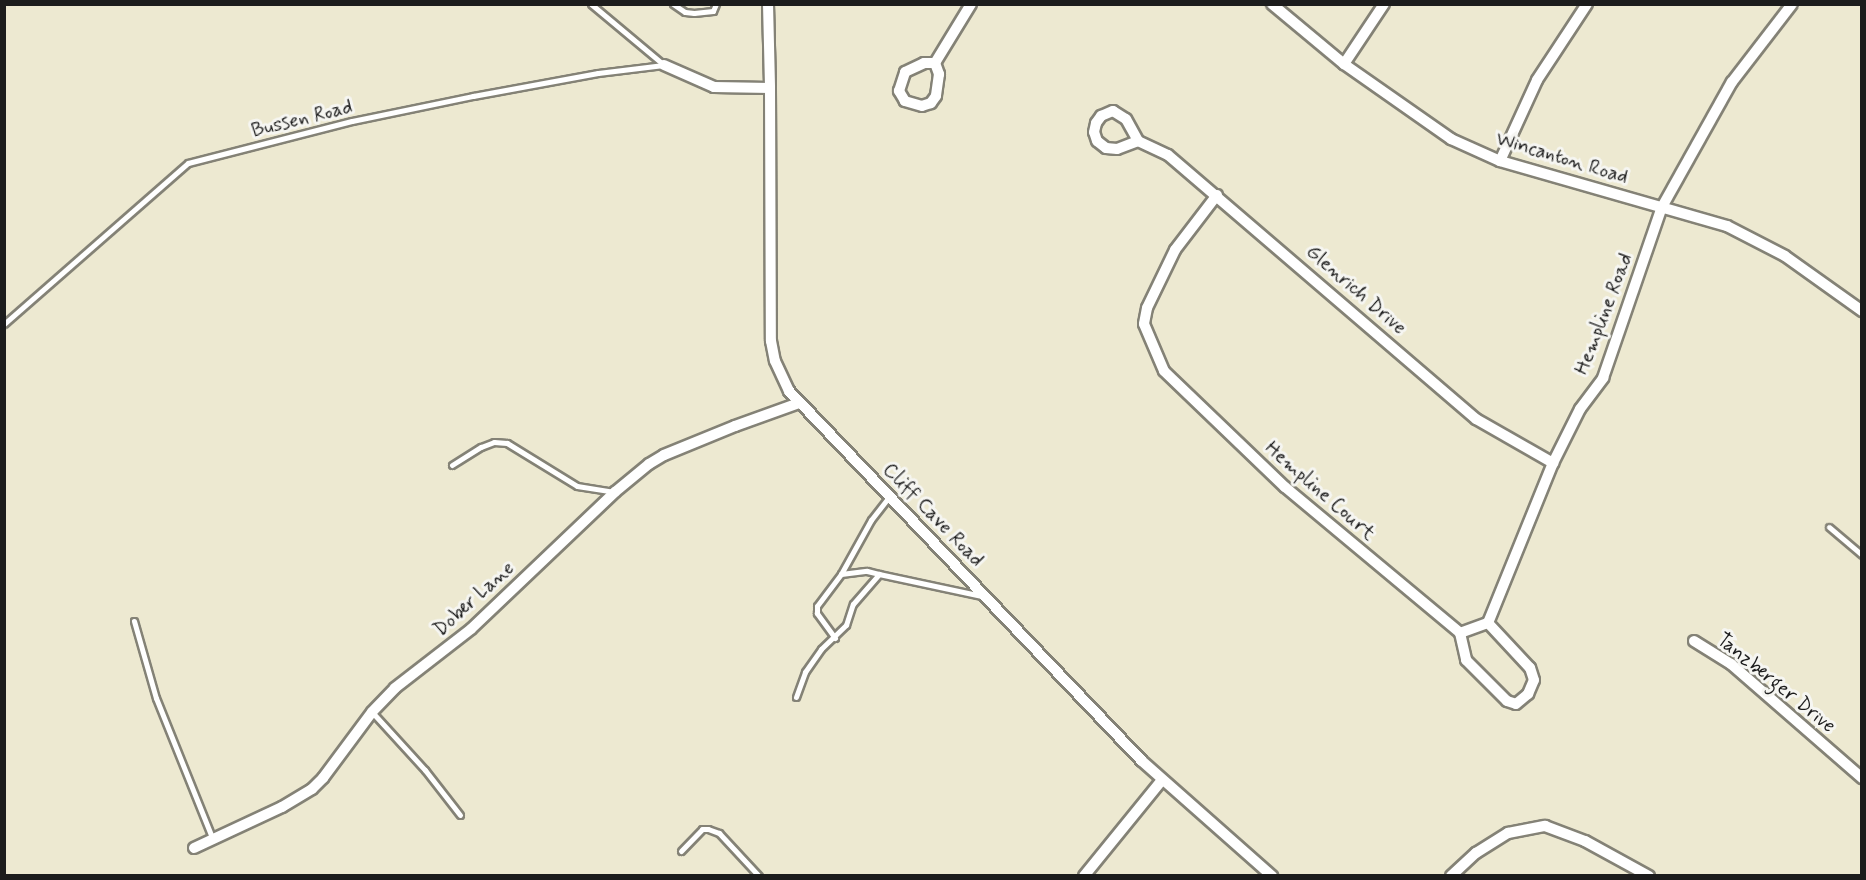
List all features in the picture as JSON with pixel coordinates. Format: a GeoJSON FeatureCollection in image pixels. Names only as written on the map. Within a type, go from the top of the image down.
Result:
{"type":"FeatureCollection","features":[{"type":"Feature","properties":{"kind":"street","name":"Cliff Cave Road"},"geometry":{"type":"LineString","coordinates":[[768,4],[771,341],[782,377],[799,403],[1162,780],[1272,876]]}},
{"type":"Feature","properties":{"kind":"street"},"geometry":{"type":"LineString","coordinates":[[935,63],[971,4]]}},
{"type":"Feature","properties":{"kind":"street","name":"Wincanton Road"},"geometry":{"type":"LineString","coordinates":[[1272,4],[1344,64],[1451,139],[1500,161],[1727,226],[1785,256],[1862,311]]}},
{"type":"Feature","properties":{"kind":"street"},"geometry":{"type":"LineString","coordinates":[[1344,64],[1384,4]]}},
{"type":"Feature","properties":{"kind":"street"},"geometry":{"type":"LineString","coordinates":[[1500,161],[1537,80],[1587,4]]}},
{"type":"Feature","properties":{"kind":"street","name":"Hempline Road"},"geometry":{"type":"LineString","coordinates":[[1488,623],[1553,463],[1580,409],[1603,378],[1662,207],[1732,82],[1792,4]]}},
{"type":"Feature","properties":{"kind":"street"},"geometry":{"type":"LineString","coordinates":[[924,63],[935,63],[939,74],[938,84],[936,96],[931,103],[922,106],[904,100],[899,91],[905,72],[924,63]]}},
{"type":"Feature","properties":{"kind":"street"},"geometry":{"type":"LineString","coordinates":[[664,65],[714,87],[770,88]]}},
{"type":"Feature","properties":{"kind":"street","name":"Glenrich Drive"},"geometry":{"type":"LineString","coordinates":[[1138,141],[1168,155],[1217,195],[1476,419],[1553,463]]}},
{"type":"Feature","properties":{"kind":"street","name":"Hempline Court"},"geometry":{"type":"LineString","coordinates":[[1217,195],[1175,250],[1147,308],[1144,324],[1164,371],[1285,487],[1460,633]]}},
{"type":"Feature","properties":{"kind":"street","name":"Dober Lane"},"geometry":{"type":"LineString","coordinates":[[194,848],[282,807],[312,789],[323,778],[372,712],[395,688],[471,628],[615,492],[664,455],[799,403]]}},
{"type":"Feature","properties":{"kind":"street"},"geometry":{"type":"LineString","coordinates":[[1488,623],[1530,668],[1534,680],[1528,694],[1516,704],[1507,701],[1466,660],[1460,633],[1488,623]]}},
{"type":"Feature","properties":{"kind":"street","name":"Tanzberger Drive"},"geometry":{"type":"LineString","coordinates":[[1694,640],[1731,664],[1862,778]]}},
{"type":"Feature","properties":{"kind":"street"},"geometry":{"type":"LineString","coordinates":[[1084,876],[1162,780]]}},
{"type":"Feature","properties":{"kind":"street"},"geometry":{"type":"LineString","coordinates":[[1450,876],[1476,853],[1508,833],[1545,826],[1585,841],[1649,876]]}},
{"type":"Feature","properties":{"kind":"lane"},"geometry":{"type":"LineString","coordinates":[[591,4],[664,65]]}},
{"type":"Feature","properties":{"kind":"lane"},"geometry":{"type":"LineString","coordinates":[[673,4],[685,12],[694,14],[713,11],[716,4]]}},
{"type":"Feature","properties":{"kind":"lane","name":"Bussen Road"},"geometry":{"type":"LineString","coordinates":[[4,324],[188,164],[352,121],[597,73],[664,65]]}},
{"type":"Feature","properties":{"kind":"lane"},"geometry":{"type":"LineString","coordinates":[[452,465],[481,447],[494,442],[507,443],[577,486],[615,492]]}},
{"type":"Feature","properties":{"kind":"lane"},"geometry":{"type":"LineString","coordinates":[[835,638],[817,613],[817,606],[841,574],[871,520],[890,496]]}},
{"type":"Feature","properties":{"kind":"lane"},"geometry":{"type":"LineString","coordinates":[[1828,527],[1862,555]]}},
{"type":"Feature","properties":{"kind":"lane"},"geometry":{"type":"LineString","coordinates":[[841,574],[867,571],[986,597]]}},
{"type":"Feature","properties":{"kind":"lane"},"geometry":{"type":"LineString","coordinates":[[796,697],[805,672],[820,649],[835,638],[846,625],[853,604],[879,574]]}},
{"type":"Feature","properties":{"kind":"lane"},"geometry":{"type":"LineString","coordinates":[[134,621],[156,698],[213,840]]}},
{"type":"Feature","properties":{"kind":"lane"},"geometry":{"type":"LineString","coordinates":[[372,712],[425,770],[460,815]]}},
{"type":"Feature","properties":{"kind":"lane"},"geometry":{"type":"LineString","coordinates":[[681,851],[702,829],[708,828],[719,833],[759,876]]}}]}
